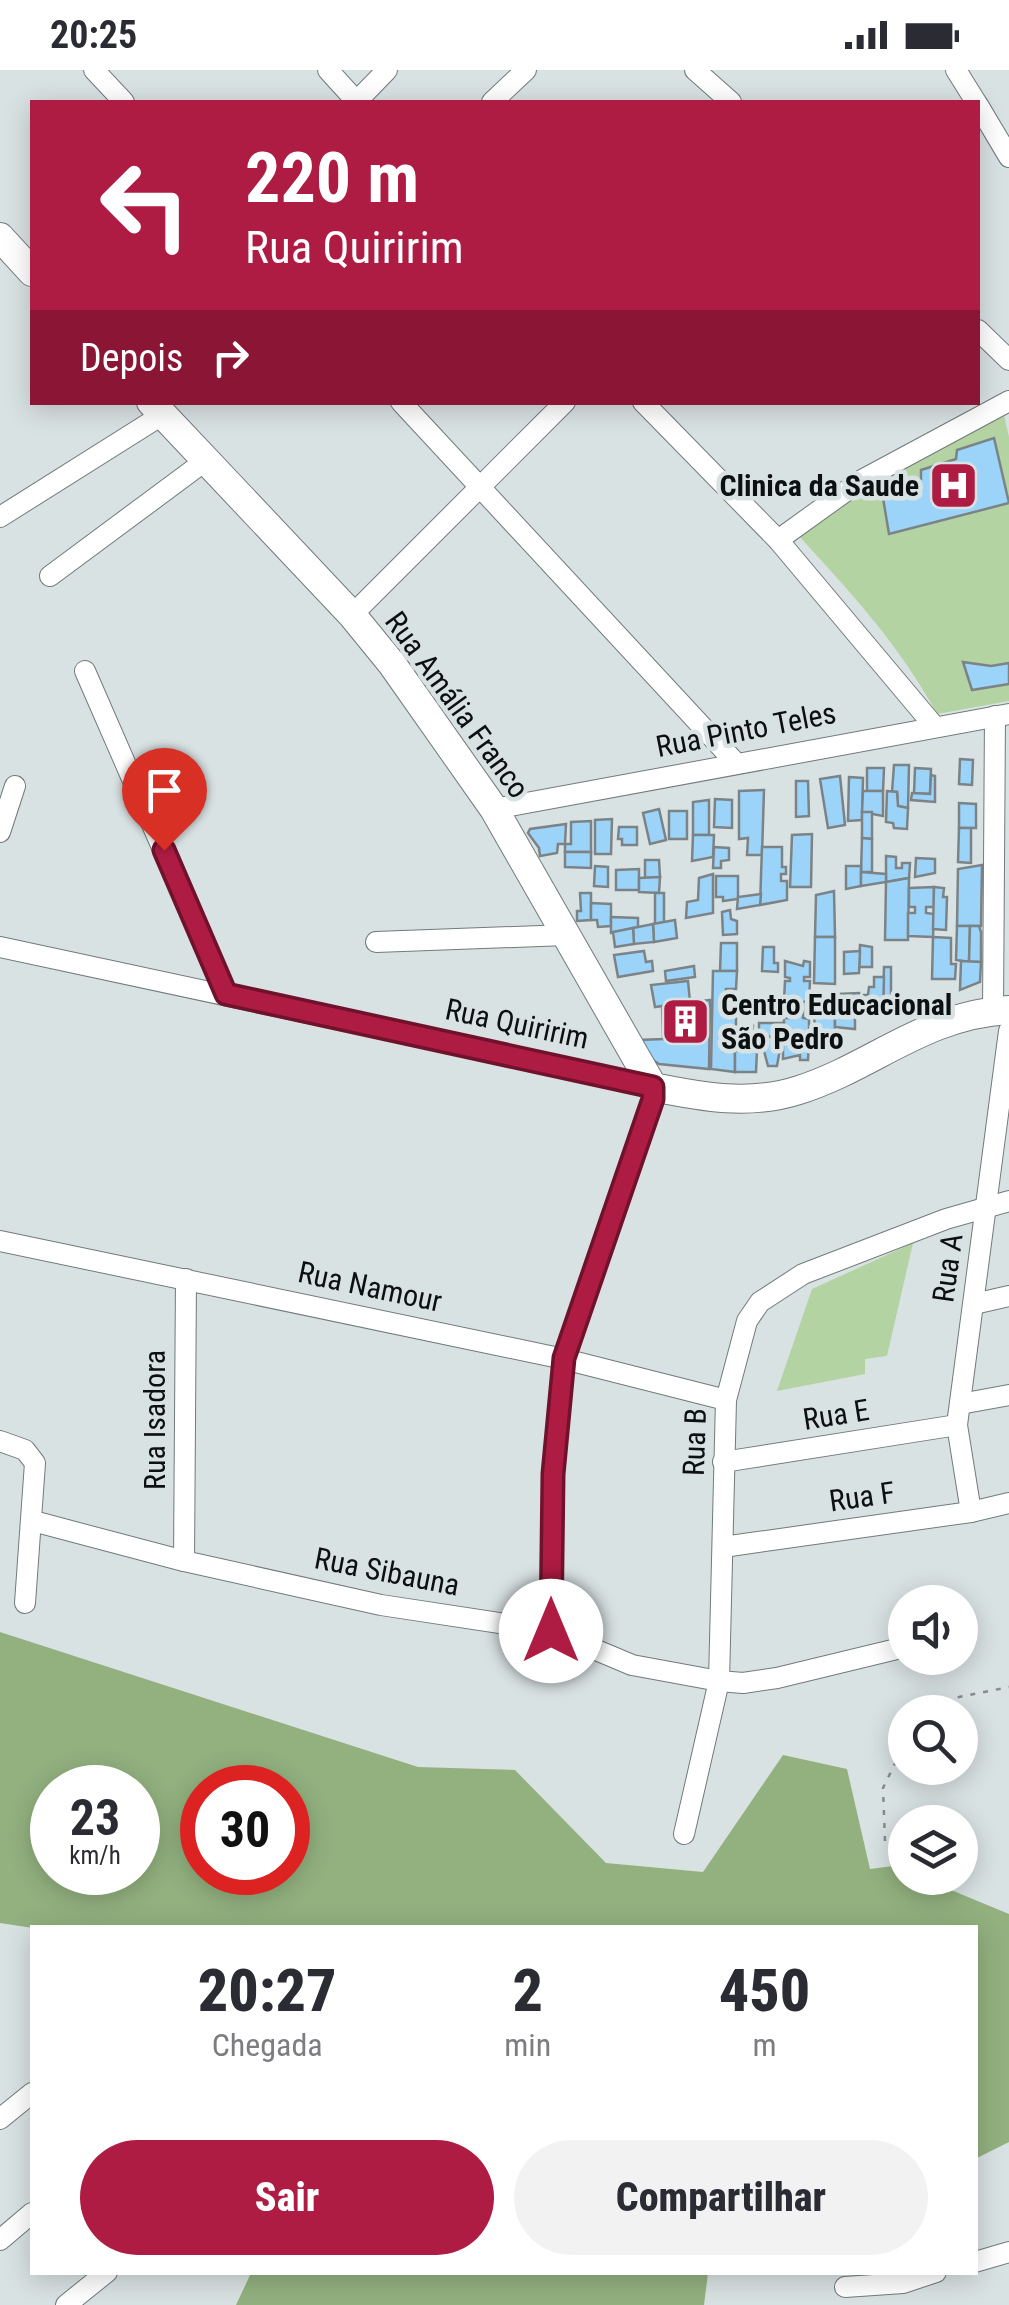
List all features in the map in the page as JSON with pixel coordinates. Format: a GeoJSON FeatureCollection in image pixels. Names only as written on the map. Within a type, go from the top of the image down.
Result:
{"type":"FeatureCollection","features":[{"type":"Feature","properties":{"kind":"main road"},"geometry":{"type":"LineString","coordinates":[[0,237],[30,270]]}},
{"type":"Feature","properties":{"kind":"main road","name":"Rua Amália Franco"},"geometry":{"type":"LineString","coordinates":[[156,409],[352,615],[392,664],[494,809],[653,1087]]}},
{"type":"Feature","properties":{"kind":"main road","name":"Rua Quiririm"},"geometry":{"type":"LineString","coordinates":[[653,1087],[716,1099],[774,1096],[801,1090],[936,1025],[1004,1018]]}},
{"type":"Feature","properties":{"kind":"street"},"geometry":{"type":"LineString","coordinates":[[94,70],[122,100]]}},
{"type":"Feature","properties":{"kind":"street"},"geometry":{"type":"LineString","coordinates":[[328,70],[354,100]]}},
{"type":"Feature","properties":{"kind":"street"},"geometry":{"type":"LineString","coordinates":[[358,100],[387,70]]}},
{"type":"Feature","properties":{"kind":"street"},"geometry":{"type":"LineString","coordinates":[[494,100],[526,70]]}},
{"type":"Feature","properties":{"kind":"street"},"geometry":{"type":"LineString","coordinates":[[956,70],[975,100]]}},
{"type":"Feature","properties":{"kind":"street"},"geometry":{"type":"LineString","coordinates":[[708,73],[729,100]]}},
{"type":"Feature","properties":{"kind":"street"},"geometry":{"type":"LineString","coordinates":[[980,109],[1009,157]]}},
{"type":"Feature","properties":{"kind":"street"},"geometry":{"type":"LineString","coordinates":[[980,332],[1009,360]]}},
{"type":"Feature","properties":{"kind":"street"},"geometry":{"type":"LineString","coordinates":[[778,540],[860,481],[1009,401]]}},
{"type":"Feature","properties":{"kind":"street"},"geometry":{"type":"LineString","coordinates":[[404,405],[735,762]]}},
{"type":"Feature","properties":{"kind":"street"},"geometry":{"type":"LineString","coordinates":[[352,615],[562,405]]}},
{"type":"Feature","properties":{"kind":"street"},"geometry":{"type":"LineString","coordinates":[[647,405],[778,540],[934,728]]}},
{"type":"Feature","properties":{"kind":"street"},"geometry":{"type":"LineString","coordinates":[[0,517],[156,409]]}},
{"type":"Feature","properties":{"kind":"street"},"geometry":{"type":"LineString","coordinates":[[50,576],[204,460]]}},
{"type":"Feature","properties":{"kind":"street"},"geometry":{"type":"LineString","coordinates":[[86,671],[226,994]]}},
{"type":"Feature","properties":{"kind":"street","name":"Rua Pinto Teles"},"geometry":{"type":"LineString","coordinates":[[494,809],[1002,715]]}},
{"type":"Feature","properties":{"kind":"street","name":"Rua A"},"geometry":{"type":"LineString","coordinates":[[971,1512],[958,1414],[987,1206],[1004,1018],[1002,715]]}},
{"type":"Feature","properties":{"kind":"street"},"geometry":{"type":"LineString","coordinates":[[0,832],[16,786]]}},
{"type":"Feature","properties":{"kind":"street"},"geometry":{"type":"LineString","coordinates":[[376,942],[566,935]]}},
{"type":"Feature","properties":{"kind":"street","name":"Rua Quiririm"},"geometry":{"type":"LineString","coordinates":[[0,944],[653,1087]]}},
{"type":"Feature","properties":{"kind":"street"},"geometry":{"type":"LineString","coordinates":[[551,1631],[553,1474],[564,1358],[653,1099],[653,1087]]}},
{"type":"Feature","properties":{"kind":"street","name":"Rua B"},"geometry":{"type":"LineString","coordinates":[[684,1834],[719,1681],[726,1400],[747,1321],[760,1302],[780,1286],[1009,1201]]}},
{"type":"Feature","properties":{"kind":"street","name":"Rua Namour"},"geometry":{"type":"LineString","coordinates":[[0,1241],[564,1358],[726,1400]]}},
{"type":"Feature","properties":{"kind":"street","name":"Rua Isadora"},"geometry":{"type":"LineString","coordinates":[[184,1561],[186,1279]]}},
{"type":"Feature","properties":{"kind":"street"},"geometry":{"type":"LineString","coordinates":[[974,1304],[1009,1296]]}},
{"type":"Feature","properties":{"kind":"street","name":"Rua E"},"geometry":{"type":"LineString","coordinates":[[723,1462],[958,1414],[1009,1395]]}},
{"type":"Feature","properties":{"kind":"street"},"geometry":{"type":"LineString","coordinates":[[0,1442],[25,1450],[35,1463],[25,1603]]}},
{"type":"Feature","properties":{"kind":"street","name":"Rua F"},"geometry":{"type":"LineString","coordinates":[[723,1547],[971,1512],[1009,1503]]}},
{"type":"Feature","properties":{"kind":"street","name":"Rua Sibauna"},"geometry":{"type":"LineString","coordinates":[[33,1521],[184,1561],[382,1605],[551,1631],[632,1665],[719,1681],[742,1683],[777,1678],[888,1651]]}},
{"type":"Feature","properties":{"kind":"street"},"geometry":{"type":"LineString","coordinates":[[0,2119],[30,2095]]}},
{"type":"Feature","properties":{"kind":"street"},"geometry":{"type":"LineString","coordinates":[[0,2240],[30,2215]]}},
{"type":"Feature","properties":{"kind":"street"},"geometry":{"type":"LineString","coordinates":[[978,2261],[1009,2252]]}},
{"type":"Feature","properties":{"kind":"street"},"geometry":{"type":"LineString","coordinates":[[66,2305],[103,2275]]}},
{"type":"Feature","properties":{"kind":"street"},"geometry":{"type":"LineString","coordinates":[[845,2286],[872,2288],[927,2275]]}},
{"type":"Feature","properties":{"kind":"path"},"geometry":{"type":"LineString","coordinates":[[969,1695],[1009,1687]]}},
{"type":"Feature","properties":{"kind":"path"},"geometry":{"type":"LineString","coordinates":[[884,1840],[883,1788],[888,1778]]}},
{"type":"Feature","properties":{"kind":"green space"},"geometry":{"type":"Polygon","coordinates":[[[1004,415],[1009,437],[1009,701],[937,714],[890,642],[798,535],[834,506],[1004,415]]]}},
{"type":"Feature","properties":{"kind":"green space"},"geometry":{"type":"Polygon","coordinates":[[[913,1243],[887,1356],[865,1359],[865,1374],[777,1391],[812,1289],[913,1243]]]}},
{"type":"Feature","properties":{"kind":"green space"},"geometry":{"type":"Polygon","coordinates":[[[0,1632],[418,1767],[515,1770],[606,1863],[703,1872],[783,1755],[847,1769],[870,1869],[888,1867],[888,1895],[963,1895],[1009,1914],[1009,2142],[978,2158],[978,1925],[0,1923],[0,1632]]]}},
{"type":"Feature","properties":{"kind":"green space"},"geometry":{"type":"Polygon","coordinates":[[[250,2275],[708,2275],[704,2305],[236,2305],[250,2275]]]}},
{"type":"Feature","properties":{"kind":"building","name":"Clinica da Saude"},"geometry":{"type":"Polygon","coordinates":[[[994,438],[1009,503],[889,534],[882,492],[921,479],[921,470],[956,459],[957,450],[994,438]]]}},
{"type":"Feature","properties":{"kind":"building"},"geometry":{"type":"Polygon","coordinates":[[[963,662],[991,666],[1009,663],[1009,684],[972,690],[963,662]]]}},
{"type":"Feature","properties":{"kind":"building"},"geometry":{"type":"Polygon","coordinates":[[[960,759],[973,760],[972,785],[959,784],[960,759]]]}},
{"type":"Feature","properties":{"kind":"building"},"geometry":{"type":"Polygon","coordinates":[[[894,765],[909,765],[908,808],[898,806],[897,792],[892,792],[894,765]]]}},
{"type":"Feature","properties":{"kind":"building"},"geometry":{"type":"Polygon","coordinates":[[[867,768],[884,768],[883,791],[867,791],[867,768]]]}},
{"type":"Feature","properties":{"kind":"building"},"geometry":{"type":"Polygon","coordinates":[[[915,768],[931,769],[930,794],[914,793],[915,768]]]}},
{"type":"Feature","properties":{"kind":"building"},"geometry":{"type":"Polygon","coordinates":[[[931,775],[935,776],[935,802],[911,800],[912,793],[930,794],[931,775]]]}},
{"type":"Feature","properties":{"kind":"building"},"geometry":{"type":"Polygon","coordinates":[[[840,776],[845,825],[828,828],[820,779],[840,776]]]}},
{"type":"Feature","properties":{"kind":"building"},"geometry":{"type":"Polygon","coordinates":[[[849,777],[863,778],[862,820],[848,821],[849,777]]]}},
{"type":"Feature","properties":{"kind":"building"},"geometry":{"type":"Polygon","coordinates":[[[796,781],[808,781],[809,816],[796,817],[796,781]]]}},
{"type":"Feature","properties":{"kind":"building"},"geometry":{"type":"Polygon","coordinates":[[[764,790],[762,855],[747,855],[748,838],[739,839],[739,791],[764,790]]]}},
{"type":"Feature","properties":{"kind":"building"},"geometry":{"type":"Polygon","coordinates":[[[863,791],[883,791],[883,816],[862,812],[863,791]]]}},
{"type":"Feature","properties":{"kind":"building"},"geometry":{"type":"Polygon","coordinates":[[[887,791],[897,792],[898,806],[908,808],[907,829],[894,828],[893,823],[886,822],[887,791]]]}},
{"type":"Feature","properties":{"kind":"building"},"geometry":{"type":"Polygon","coordinates":[[[715,799],[732,800],[732,828],[714,827],[715,799]]]}},
{"type":"Feature","properties":{"kind":"building"},"geometry":{"type":"Polygon","coordinates":[[[709,800],[709,835],[693,835],[693,802],[709,800]]]}},
{"type":"Feature","properties":{"kind":"building"},"geometry":{"type":"Polygon","coordinates":[[[959,803],[976,804],[976,828],[959,828],[959,803]]]}},
{"type":"Feature","properties":{"kind":"building"},"geometry":{"type":"Polygon","coordinates":[[[659,809],[666,840],[650,844],[643,813],[659,809]]]}},
{"type":"Feature","properties":{"kind":"building"},"geometry":{"type":"Polygon","coordinates":[[[669,811],[687,811],[687,839],[669,839],[669,811]]]}},
{"type":"Feature","properties":{"kind":"building"},"geometry":{"type":"Polygon","coordinates":[[[862,812],[872,812],[872,839],[862,838],[862,812]]]}},
{"type":"Feature","properties":{"kind":"building"},"geometry":{"type":"Polygon","coordinates":[[[612,819],[611,854],[595,854],[595,820],[612,819]]]}},
{"type":"Feature","properties":{"kind":"building"},"geometry":{"type":"Polygon","coordinates":[[[591,821],[591,852],[565,852],[565,844],[571,844],[571,822],[591,821]]]}},
{"type":"Feature","properties":{"kind":"building"},"geometry":{"type":"Polygon","coordinates":[[[566,824],[565,844],[558,844],[557,853],[540,856],[528,833],[530,829],[566,824]]]}},
{"type":"Feature","properties":{"kind":"building"},"geometry":{"type":"Polygon","coordinates":[[[619,827],[637,827],[637,845],[622,845],[619,827]]]}},
{"type":"Feature","properties":{"kind":"building"},"geometry":{"type":"Polygon","coordinates":[[[959,828],[971,828],[971,863],[958,862],[959,828]]]}},
{"type":"Feature","properties":{"kind":"building"},"geometry":{"type":"Polygon","coordinates":[[[812,834],[811,887],[790,887],[792,835],[812,834]]]}},
{"type":"Feature","properties":{"kind":"building"},"geometry":{"type":"Polygon","coordinates":[[[693,835],[714,835],[713,857],[692,861],[693,835]]]}},
{"type":"Feature","properties":{"kind":"building"},"geometry":{"type":"Polygon","coordinates":[[[862,838],[872,839],[872,872],[861,872],[862,838]]]}},
{"type":"Feature","properties":{"kind":"building"},"geometry":{"type":"Polygon","coordinates":[[[714,847],[729,848],[729,860],[721,861],[721,868],[713,868],[714,847]]]}},
{"type":"Feature","properties":{"kind":"building"},"geometry":{"type":"Polygon","coordinates":[[[762,847],[782,847],[786,874],[781,874],[781,881],[787,881],[787,900],[760,905],[762,847]]]}},
{"type":"Feature","properties":{"kind":"building"},"geometry":{"type":"Polygon","coordinates":[[[565,852],[591,852],[591,868],[565,867],[565,852]]]}},
{"type":"Feature","properties":{"kind":"building"},"geometry":{"type":"Polygon","coordinates":[[[886,856],[896,857],[896,868],[910,863],[909,878],[886,882],[886,856]]]}},
{"type":"Feature","properties":{"kind":"building"},"geometry":{"type":"Polygon","coordinates":[[[916,858],[935,859],[935,873],[915,877],[916,858]]]}},
{"type":"Feature","properties":{"kind":"building"},"geometry":{"type":"Polygon","coordinates":[[[645,860],[659,860],[660,877],[645,878],[645,860]]]}},
{"type":"Feature","properties":{"kind":"building"},"geometry":{"type":"Polygon","coordinates":[[[982,865],[981,926],[957,926],[958,869],[982,865]]]}},
{"type":"Feature","properties":{"kind":"building"},"geometry":{"type":"Polygon","coordinates":[[[595,866],[608,867],[608,887],[594,886],[595,866]]]}},
{"type":"Feature","properties":{"kind":"building"},"geometry":{"type":"Polygon","coordinates":[[[846,866],[861,866],[861,886],[846,889],[846,866]]]}},
{"type":"Feature","properties":{"kind":"building"},"geometry":{"type":"Polygon","coordinates":[[[639,869],[639,890],[616,890],[616,870],[639,869]]]}},
{"type":"Feature","properties":{"kind":"building"},"geometry":{"type":"Polygon","coordinates":[[[861,872],[886,874],[886,882],[861,886],[861,872]]]}},
{"type":"Feature","properties":{"kind":"building"},"geometry":{"type":"Polygon","coordinates":[[[713,874],[713,913],[686,918],[687,902],[698,900],[699,878],[713,874]]]}},
{"type":"Feature","properties":{"kind":"building"},"geometry":{"type":"Polygon","coordinates":[[[716,876],[738,876],[738,899],[723,901],[723,897],[716,897],[716,876]]]}},
{"type":"Feature","properties":{"kind":"building"},"geometry":{"type":"Polygon","coordinates":[[[660,877],[659,893],[639,892],[639,878],[660,877]]]}},
{"type":"Feature","properties":{"kind":"building"},"geometry":{"type":"Polygon","coordinates":[[[909,878],[908,940],[885,940],[886,882],[909,878]]]}},
{"type":"Feature","properties":{"kind":"building"},"geometry":{"type":"Polygon","coordinates":[[[934,887],[934,907],[926,907],[926,913],[934,914],[933,937],[908,936],[908,913],[915,913],[915,907],[909,907],[909,888],[934,887]]]}},
{"type":"Feature","properties":{"kind":"building"},"geometry":{"type":"Polygon","coordinates":[[[934,887],[944,888],[943,897],[947,897],[946,930],[933,929],[934,887]]]}},
{"type":"Feature","properties":{"kind":"building"},"geometry":{"type":"Polygon","coordinates":[[[834,891],[835,937],[815,937],[816,895],[834,891]]]}},
{"type":"Feature","properties":{"kind":"building"},"geometry":{"type":"Polygon","coordinates":[[[580,893],[591,893],[591,920],[577,921],[580,893]]]}},
{"type":"Feature","properties":{"kind":"building"},"geometry":{"type":"Polygon","coordinates":[[[655,893],[664,893],[664,922],[655,924],[655,893]]]}},
{"type":"Feature","properties":{"kind":"building"},"geometry":{"type":"Polygon","coordinates":[[[761,894],[760,905],[737,909],[738,897],[761,894]]]}},
{"type":"Feature","properties":{"kind":"building"},"geometry":{"type":"Polygon","coordinates":[[[591,903],[611,904],[611,926],[598,927],[597,920],[591,920],[591,903]]]}},
{"type":"Feature","properties":{"kind":"building"},"geometry":{"type":"Polygon","coordinates":[[[730,910],[731,919],[737,921],[737,934],[723,935],[722,912],[730,910]]]}},
{"type":"Feature","properties":{"kind":"building"},"geometry":{"type":"Polygon","coordinates":[[[611,917],[638,918],[638,927],[611,933],[611,917]]]}},
{"type":"Feature","properties":{"kind":"building"},"geometry":{"type":"Polygon","coordinates":[[[675,920],[677,938],[654,942],[653,924],[675,920]]]}},
{"type":"Feature","properties":{"kind":"building"},"geometry":{"type":"Polygon","coordinates":[[[653,924],[654,942],[634,944],[633,928],[653,924]]]}},
{"type":"Feature","properties":{"kind":"building"},"geometry":{"type":"Polygon","coordinates":[[[957,926],[970,926],[969,962],[956,960],[957,926]]]}},
{"type":"Feature","properties":{"kind":"building"},"geometry":{"type":"Polygon","coordinates":[[[970,926],[979,926],[981,932],[981,962],[969,962],[970,926]]]}},
{"type":"Feature","properties":{"kind":"building"},"geometry":{"type":"Polygon","coordinates":[[[633,928],[634,944],[615,947],[613,932],[633,928]]]}},
{"type":"Feature","properties":{"kind":"building"},"geometry":{"type":"Polygon","coordinates":[[[815,937],[835,937],[835,984],[814,983],[815,937]]]}},
{"type":"Feature","properties":{"kind":"building"},"geometry":{"type":"Polygon","coordinates":[[[933,937],[951,938],[955,979],[932,979],[933,937]]]}},
{"type":"Feature","properties":{"kind":"building"},"geometry":{"type":"Polygon","coordinates":[[[721,943],[737,943],[737,971],[720,971],[721,943]]]}},
{"type":"Feature","properties":{"kind":"building"},"geometry":{"type":"Polygon","coordinates":[[[860,945],[872,947],[872,967],[859,967],[860,945]]]}},
{"type":"Feature","properties":{"kind":"building"},"geometry":{"type":"Polygon","coordinates":[[[763,947],[774,947],[778,972],[762,971],[763,947]]]}},
{"type":"Feature","properties":{"kind":"building"},"geometry":{"type":"Polygon","coordinates":[[[644,951],[646,962],[652,961],[653,971],[618,977],[614,955],[644,951]]]}},
{"type":"Feature","properties":{"kind":"building"},"geometry":{"type":"Polygon","coordinates":[[[860,951],[859,973],[844,974],[844,952],[860,951]]]}},
{"type":"Feature","properties":{"kind":"building"},"geometry":{"type":"Polygon","coordinates":[[[785,961],[803,966],[804,961],[810,962],[810,977],[804,977],[804,981],[810,981],[809,1001],[803,1002],[803,1018],[809,1019],[809,1039],[803,1039],[803,1043],[809,1042],[808,1060],[800,1060],[800,1055],[783,1059],[783,1043],[789,1044],[789,1039],[783,1039],[784,1018],[793,1018],[794,1001],[784,1001],[785,981],[790,981],[785,977],[785,961]]]}},
{"type":"Feature","properties":{"kind":"building"},"geometry":{"type":"Polygon","coordinates":[[[961,961],[981,962],[980,982],[960,990],[961,961]]]}},
{"type":"Feature","properties":{"kind":"building"},"geometry":{"type":"Polygon","coordinates":[[[694,966],[695,977],[666,981],[665,971],[694,966]]]}},
{"type":"Feature","properties":{"kind":"building"},"geometry":{"type":"Polygon","coordinates":[[[884,967],[891,967],[891,1002],[883,1001],[884,967]]]}},
{"type":"Feature","properties":{"kind":"building"},"geometry":{"type":"Polygon","coordinates":[[[713,971],[737,971],[736,989],[726,989],[725,1009],[736,1009],[736,1031],[725,1031],[724,1051],[735,1051],[735,1072],[711,1069],[713,971]]]}},
{"type":"Feature","properties":{"kind":"building"},"geometry":{"type":"Polygon","coordinates":[[[874,977],[884,977],[883,1015],[863,1015],[864,995],[868,995],[869,987],[874,987],[874,977]]]}},
{"type":"Feature","properties":{"kind":"building"},"geometry":{"type":"Polygon","coordinates":[[[688,981],[690,1002],[655,1007],[651,985],[688,981]]]}},
{"type":"Feature","properties":{"kind":"building"},"geometry":{"type":"Polygon","coordinates":[[[859,993],[855,1015],[838,1014],[838,994],[859,993]]]}},
{"type":"Feature","properties":{"kind":"building","name":"Centro Educacional São Pedro"},"geometry":{"type":"Polygon","coordinates":[[[710,1000],[709,1069],[659,1064],[645,1055],[639,1040],[663,1039],[662,1006],[710,1000]]]}},
{"type":"Feature","properties":{"kind":"building"},"geometry":{"type":"Polygon","coordinates":[[[815,1001],[835,1002],[835,1035],[814,1035],[815,1001]]]}},
{"type":"Feature","properties":{"kind":"building"},"geometry":{"type":"Polygon","coordinates":[[[835,1014],[855,1015],[855,1029],[835,1027],[835,1014]]]}},
{"type":"Feature","properties":{"kind":"building"},"geometry":{"type":"Polygon","coordinates":[[[759,1023],[784,1023],[782,1038],[759,1036],[759,1023]]]}},
{"type":"Feature","properties":{"kind":"building"},"geometry":{"type":"Polygon","coordinates":[[[736,1026],[753,1026],[752,1041],[757,1042],[757,1050],[735,1051],[736,1026]]]}},
{"type":"Feature","properties":{"kind":"building"},"geometry":{"type":"Polygon","coordinates":[[[759,1036],[782,1038],[777,1066],[768,1066],[764,1051],[759,1050],[759,1036]]]}},
{"type":"Feature","properties":{"kind":"building"},"geometry":{"type":"Polygon","coordinates":[[[757,1050],[756,1072],[735,1072],[735,1051],[757,1050]]]}},
{"type":"Feature","properties":{"kind":"place","name":"Clinica da Saude"},"geometry":{"type":"Point","coordinates":[954,486]}},
{"type":"Feature","properties":{"kind":"place","name":"Centro Educacional São Pedro"},"geometry":{"type":"Point","coordinates":[686,1022]}},
{"type":"Feature","properties":{"kind":"route"},"geometry":{"type":"LineString","coordinates":[[164,850],[226,994],[653,1087],[653,1099],[564,1358],[553,1474],[551,1631]]}}]}
